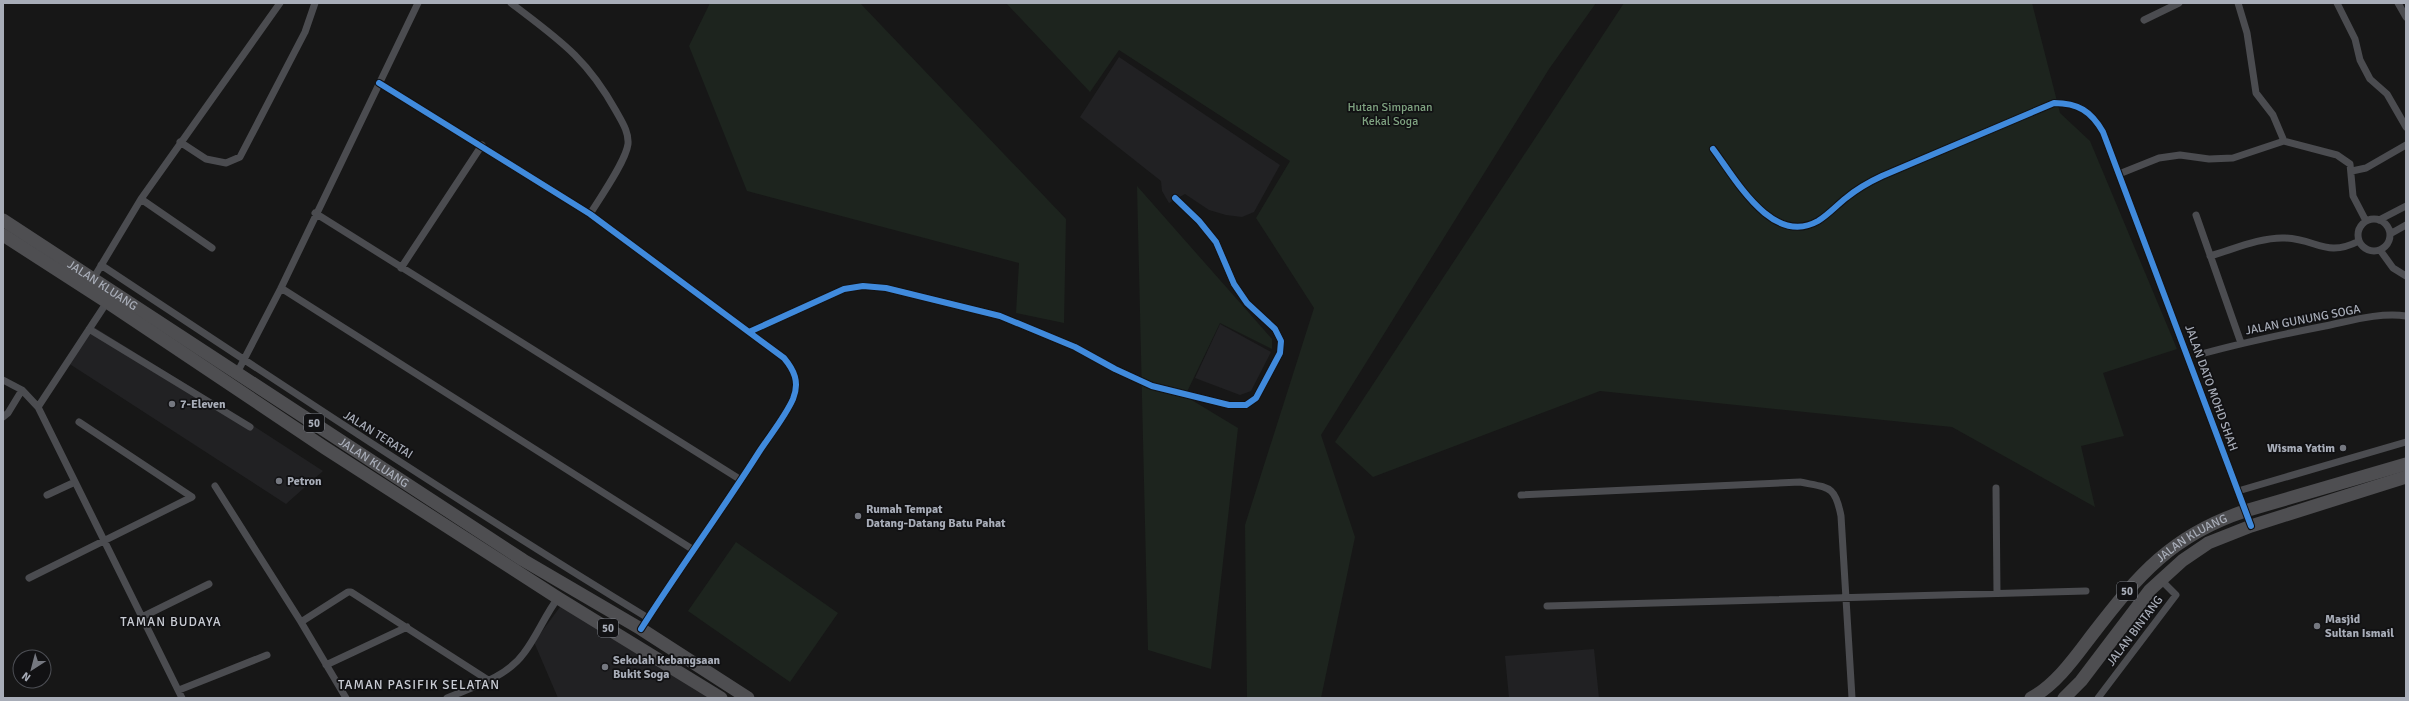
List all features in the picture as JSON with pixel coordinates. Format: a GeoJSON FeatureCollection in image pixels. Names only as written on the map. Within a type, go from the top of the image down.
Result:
{"type":"FeatureCollection","features":[{"type":"Feature","properties":{"kind":"highway","name":"JALAN KLUANG"},"geometry":{"type":"LineString","coordinates":[[3,220],[237,373],[399,468],[523,560],[641,629],[748,698]]}},
{"type":"Feature","properties":{"kind":"highway","name":"JALAN KLUANG"},"geometry":{"type":"LineString","coordinates":[[3,235],[107,302],[325,448],[558,598],[721,698]]}},
{"type":"Feature","properties":{"kind":"highway","name":"JALAN KLUANG"},"geometry":{"type":"LineString","coordinates":[[2031,698],[2064,669],[2144,571],[2165,552],[2194,532],[2245,511],[2406,464]]}},
{"type":"Feature","properties":{"kind":"highway","name":"JALAN KLUANG"},"geometry":{"type":"LineString","coordinates":[[2064,698],[2081,681],[2133,612],[2161,580],[2183,560],[2208,543],[2251,526],[2406,477]]}},
{"type":"Feature","properties":{"kind":"highway"},"geometry":{"type":"LineString","coordinates":[[641,629],[643,643],[657,658]]}},
{"type":"Feature","properties":{"kind":"street"},"geometry":{"type":"LineString","coordinates":[[93,279],[141,199],[280,3]]}},
{"type":"Feature","properties":{"kind":"street"},"geometry":{"type":"LineString","coordinates":[[180,142],[206,158],[226,163],[240,157],[306,32],[315,3]]}},
{"type":"Feature","properties":{"kind":"street"},"geometry":{"type":"LineString","coordinates":[[237,373],[281,288],[315,213],[418,3]]}},
{"type":"Feature","properties":{"kind":"street"},"geometry":{"type":"LineString","coordinates":[[511,3],[557,38],[583,62],[604,90],[626,128],[628,146],[590,214]]}},
{"type":"Feature","properties":{"kind":"street"},"geometry":{"type":"LineString","coordinates":[[2144,20],[2179,3]]}},
{"type":"Feature","properties":{"kind":"street"},"geometry":{"type":"LineString","coordinates":[[2238,3],[2247,33],[2256,94],[2273,115],[2284,141]]}},
{"type":"Feature","properties":{"kind":"street"},"geometry":{"type":"LineString","coordinates":[[2337,3],[2355,39],[2360,60],[2370,78],[2387,94],[2406,127]]}},
{"type":"Feature","properties":{"kind":"street"},"geometry":{"type":"LineString","coordinates":[[2398,3],[2406,17]]}},
{"type":"Feature","properties":{"kind":"street"},"geometry":{"type":"LineString","coordinates":[[379,83],[482,145],[590,214],[644,252],[784,358],[794,369],[796,382],[793,398],[741,480],[692,549],[641,629]]}},
{"type":"Feature","properties":{"kind":"street","name":"JALAN DATO MOHD SHAH"},"geometry":{"type":"LineString","coordinates":[[1713,149],[1760,211],[1774,220],[1791,226],[1809,225],[1818,221],[1853,193],[1882,176],[2054,103],[2068,103],[2095,118],[2103,132],[2251,526]]}},
{"type":"Feature","properties":{"kind":"street"},"geometry":{"type":"LineString","coordinates":[[2119,174],[2158,158],[2180,155],[2209,159],[2233,158],[2284,141],[2337,155],[2350,164],[2352,171],[2353,196],[2366,221]]}},
{"type":"Feature","properties":{"kind":"street"},"geometry":{"type":"LineString","coordinates":[[401,268],[482,145]]}},
{"type":"Feature","properties":{"kind":"street"},"geometry":{"type":"LineString","coordinates":[[2352,171],[2366,168],[2406,145]]}},
{"type":"Feature","properties":{"kind":"street"},"geometry":{"type":"LineString","coordinates":[[749,332],[844,289],[863,286],[886,288],[1000,316],[1075,347],[1115,369],[1152,386],[1229,405],[1246,405],[1256,398],[1280,353],[1281,341],[1275,329],[1247,303],[1234,284],[1216,242],[1199,221],[1175,198]]}},
{"type":"Feature","properties":{"kind":"street"},"geometry":{"type":"LineString","coordinates":[[141,199],[212,248]]}},
{"type":"Feature","properties":{"kind":"street"},"geometry":{"type":"LineString","coordinates":[[2359,241],[2360,228],[2366,221],[2379,220],[2406,206]]}},
{"type":"Feature","properties":{"kind":"street"},"geometry":{"type":"LineString","coordinates":[[315,213],[741,480]]}},
{"type":"Feature","properties":{"kind":"street"},"geometry":{"type":"LineString","coordinates":[[2196,215],[2241,343]]}},
{"type":"Feature","properties":{"kind":"street"},"geometry":{"type":"LineString","coordinates":[[2379,220],[2386,225],[2390,234]]}},
{"type":"Feature","properties":{"kind":"street"},"geometry":{"type":"LineString","coordinates":[[2359,241],[2370,250],[2380,250],[2387,243],[2390,234],[2406,225]]}},
{"type":"Feature","properties":{"kind":"street"},"geometry":{"type":"LineString","coordinates":[[2210,256],[2275,238],[2292,239],[2333,249],[2344,248],[2359,241]]}},
{"type":"Feature","properties":{"kind":"street"},"geometry":{"type":"LineString","coordinates":[[2380,250],[2393,268],[2406,276]]}},
{"type":"Feature","properties":{"kind":"street","name":"JALAN TERATAI"},"geometry":{"type":"LineString","coordinates":[[101,265],[340,425],[399,468],[648,618]]}},
{"type":"Feature","properties":{"kind":"street"},"geometry":{"type":"LineString","coordinates":[[281,288],[692,549]]}},
{"type":"Feature","properties":{"kind":"street"},"geometry":{"type":"LineString","coordinates":[[38,407],[107,302]]}},
{"type":"Feature","properties":{"kind":"street","name":"JALAN GUNUNG SOGA"},"geometry":{"type":"LineString","coordinates":[[2205,353],[2241,343],[2347,321],[2396,314],[2406,316]]}},
{"type":"Feature","properties":{"kind":"street"},"geometry":{"type":"LineString","coordinates":[[89,329],[250,427]]}},
{"type":"Feature","properties":{"kind":"street"},"geometry":{"type":"LineString","coordinates":[[3,380],[22,390],[38,407],[182,698]]}},
{"type":"Feature","properties":{"kind":"street"},"geometry":{"type":"LineString","coordinates":[[3,416],[8,413],[22,390]]}},
{"type":"Feature","properties":{"kind":"street"},"geometry":{"type":"LineString","coordinates":[[30,578],[192,497],[79,422]]}},
{"type":"Feature","properties":{"kind":"street"},"geometry":{"type":"LineString","coordinates":[[2238,491],[2406,442]]}},
{"type":"Feature","properties":{"kind":"street"},"geometry":{"type":"LineString","coordinates":[[47,495],[75,482]]}},
{"type":"Feature","properties":{"kind":"street"},"geometry":{"type":"LineString","coordinates":[[1521,495],[1800,482],[1825,487],[1837,497],[1841,516],[1852,698]]}},
{"type":"Feature","properties":{"kind":"street"},"geometry":{"type":"LineString","coordinates":[[215,486],[301,622],[346,698]]}},
{"type":"Feature","properties":{"kind":"street"},"geometry":{"type":"LineString","coordinates":[[1996,488],[1997,593]]}},
{"type":"Feature","properties":{"kind":"street","name":"JALAN BINTANG"},"geometry":{"type":"LineString","coordinates":[[2098,698],[2176,595],[2161,580]]}},
{"type":"Feature","properties":{"kind":"street"},"geometry":{"type":"LineString","coordinates":[[142,617],[210,584]]}},
{"type":"Feature","properties":{"kind":"street"},"geometry":{"type":"LineString","coordinates":[[1547,606],[1846,599],[2086,591]]}},
{"type":"Feature","properties":{"kind":"street"},"geometry":{"type":"LineString","coordinates":[[301,622],[348,592],[355,594],[488,680]]}},
{"type":"Feature","properties":{"kind":"street"},"geometry":{"type":"LineString","coordinates":[[447,698],[488,680],[508,669],[524,653],[558,598]]}},
{"type":"Feature","properties":{"kind":"street"},"geometry":{"type":"LineString","coordinates":[[326,665],[407,627]]}},
{"type":"Feature","properties":{"kind":"street"},"geometry":{"type":"LineString","coordinates":[[179,690],[267,656]]}},
{"type":"Feature","properties":{"kind":"shaded area"},"geometry":{"type":"Polygon","coordinates":[[[1119,57],[1280,165],[1254,212],[1242,217],[1226,215],[1209,210],[1185,194],[1169,203],[1162,191],[1161,181],[1080,117],[1119,57]]]}},
{"type":"Feature","properties":{"kind":"shaded area"},"geometry":{"type":"Polygon","coordinates":[[[89,324],[323,471],[286,504],[65,361],[89,324]]]}},
{"type":"Feature","properties":{"kind":"shaded area"},"geometry":{"type":"Polygon","coordinates":[[[1220,324],[1271,352],[1251,391],[1240,395],[1195,378],[1220,324]]]}},
{"type":"Feature","properties":{"kind":"shaded area","name":"Sekolah Kebangsaan Bukit Soga"},"geometry":{"type":"Polygon","coordinates":[[[563,603],[715,698],[558,698],[534,642],[563,603]]]}},
{"type":"Feature","properties":{"kind":"shaded area"},"geometry":{"type":"Polygon","coordinates":[[[1594,649],[1599,698],[1509,698],[1505,656],[1594,649]]]}},
{"type":"Feature","properties":{"kind":"green space"},"geometry":{"type":"Polygon","coordinates":[[[710,3],[860,3],[1066,219],[1064,323],[1016,313],[1019,263],[747,191],[689,46],[710,3]]]}},
{"type":"Feature","properties":{"kind":"green space","name":"Hutan Simpanan Kekal Soga"},"geometry":{"type":"Polygon","coordinates":[[[1006,3],[1596,3],[1549,69],[1321,435],[1355,537],[1321,698],[1247,698],[1245,525],[1314,308],[1256,218],[1290,161],[1119,50],[1090,92],[1006,3]]]}},
{"type":"Feature","properties":{"kind":"green space"},"geometry":{"type":"Polygon","coordinates":[[[1624,3],[2032,3],[2060,113],[2090,141],[2177,349],[2103,373],[2124,436],[2081,446],[2095,507],[1952,427],[1600,391],[1373,477],[1335,442],[1624,3]]]}},
{"type":"Feature","properties":{"kind":"green space"},"geometry":{"type":"Polygon","coordinates":[[[1137,186],[1272,339],[1272,349],[1220,323],[1185,396],[1238,428],[1211,669],[1148,650],[1137,186]]]}},
{"type":"Feature","properties":{"kind":"green space"},"geometry":{"type":"Polygon","coordinates":[[[736,542],[838,613],[790,682],[688,611],[736,542]]]}},
{"type":"Feature","properties":{"kind":"cycle path"},"geometry":{"type":"LineString","coordinates":[[379,83],[590,214],[784,358],[791,367],[795,377],[796,387],[793,399],[786,412],[641,629]]}},
{"type":"Feature","properties":{"kind":"cycle path"},"geometry":{"type":"LineString","coordinates":[[1713,149],[1756,206],[1770,217],[1785,225],[1801,227],[1818,221],[1854,192],[1877,178],[2054,103],[2063,103],[2077,107],[2089,114],[2103,132],[2251,526]]}},
{"type":"Feature","properties":{"kind":"cycle path"},"geometry":{"type":"LineString","coordinates":[[749,332],[844,289],[863,286],[886,288],[1000,316],[1075,347],[1115,369],[1152,386],[1229,405],[1246,405],[1256,398],[1280,353],[1281,341],[1275,329],[1247,303],[1234,284],[1216,242],[1199,221],[1175,198]]}},
{"type":"Feature","properties":{"kind":"place","name":"7-Eleven"},"geometry":{"type":"Point","coordinates":[172,404]}},
{"type":"Feature","properties":{"kind":"place","name":"Wisma Yatim"},"geometry":{"type":"Point","coordinates":[2343,448]}},
{"type":"Feature","properties":{"kind":"place","name":"Petron"},"geometry":{"type":"Point","coordinates":[279,481]}},
{"type":"Feature","properties":{"kind":"place","name":"Rumah Tempat Datang-Datang Batu Pahat"},"geometry":{"type":"Point","coordinates":[858,516]}},
{"type":"Feature","properties":{"kind":"place","name":"Masjid Sultan Ismail"},"geometry":{"type":"Point","coordinates":[2317,626]}},
{"type":"Feature","properties":{"kind":"place","name":"Sekolah Kebangsaan Bukit Soga"},"geometry":{"type":"Point","coordinates":[605,667]}},
{"type":"Feature","properties":{"kind":"district","name":"TAMAN BUDAYA"},"geometry":{"type":"Point","coordinates":[171,622]}},
{"type":"Feature","properties":{"kind":"district","name":"TAMAN PASIFIK SELATAN"},"geometry":{"type":"Point","coordinates":[419,685]}}]}
